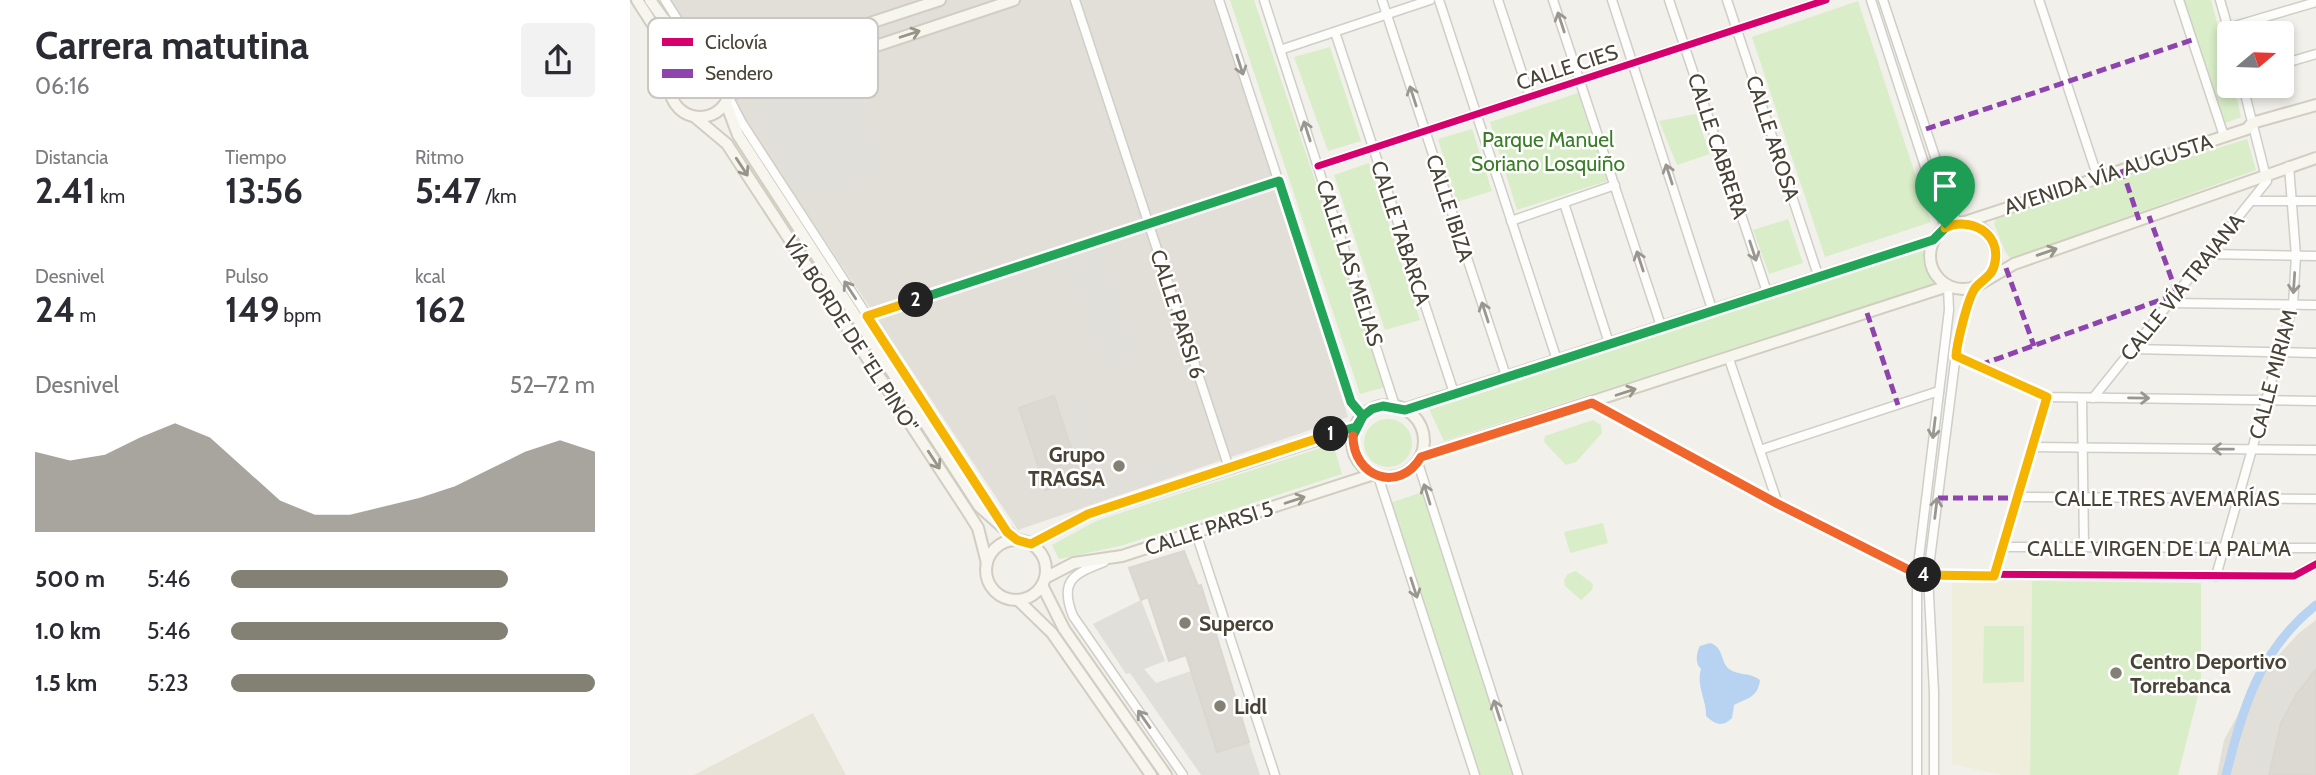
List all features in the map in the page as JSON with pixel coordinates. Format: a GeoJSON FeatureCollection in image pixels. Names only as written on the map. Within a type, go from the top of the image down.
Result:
{"type":"FeatureCollection","features":[{"type":"Feature","properties":{"kind":"street"},"geometry":{"type":"LineString","coordinates":[[637,0],[649,18]]}},
{"type":"Feature","properties":{"kind":"street"},"geometry":{"type":"LineString","coordinates":[[650,0],[663,18]]}},
{"type":"Feature","properties":{"kind":"street"},"geometry":{"type":"LineString","coordinates":[[666,0],[677,18]]}},
{"type":"Feature","properties":{"kind":"street"},"geometry":{"type":"LineString","coordinates":[[878,20],[940,0]]}},
{"type":"Feature","properties":{"kind":"street"},"geometry":{"type":"LineString","coordinates":[[878,47],[1014,0]]}},
{"type":"Feature","properties":{"kind":"street","name":"CALLE PARSI 6"},"geometry":{"type":"LineString","coordinates":[[1075,0],[1228,467]]}},
{"type":"Feature","properties":{"kind":"street","name":"CALLE LAS MELIAS"},"geometry":{"type":"LineString","coordinates":[[1219,0],[1351,402],[1363,416]]}},
{"type":"Feature","properties":{"kind":"street","name":"CALLE LAS MELIAS"},"geometry":{"type":"LineString","coordinates":[[1264,0],[1400,408]]}},
{"type":"Feature","properties":{"kind":"street","name":"CALLE IBIZA"},"geometry":{"type":"LineString","coordinates":[[1382,0],[1506,376]]}},
{"type":"Feature","properties":{"kind":"street"},"geometry":{"type":"LineString","coordinates":[[1280,50],[1430,0]]}},
{"type":"Feature","properties":{"kind":"street"},"geometry":{"type":"LineString","coordinates":[[1439,0],[1557,360]]}},
{"type":"Feature","properties":{"kind":"street"},"geometry":{"type":"LineString","coordinates":[[1497,0],[1530,97]]}},
{"type":"Feature","properties":{"kind":"street"},"geometry":{"type":"LineString","coordinates":[[1553,0],[1661,326]]}},
{"type":"Feature","properties":{"kind":"street"},"geometry":{"type":"LineString","coordinates":[[1612,0],[1713,309]]}},
{"type":"Feature","properties":{"kind":"street","name":"CALLE CABRERA"},"geometry":{"type":"LineString","coordinates":[[1669,0],[1766,292]]}},
{"type":"Feature","properties":{"kind":"street","name":"CALLE AROSA"},"geometry":{"type":"LineString","coordinates":[[1727,0],[1818,275]]}},
{"type":"Feature","properties":{"kind":"street","name":"CALLE CIES"},"geometry":{"type":"LineString","coordinates":[[1318,166],[1826,0]]}},
{"type":"Feature","properties":{"kind":"street"},"geometry":{"type":"LineString","coordinates":[[1871,0],[1945,228]]}},
{"type":"Feature","properties":{"kind":"street"},"geometry":{"type":"LineString","coordinates":[[1883,0],[1960,223]]}},
{"type":"Feature","properties":{"kind":"street"},"geometry":{"type":"LineString","coordinates":[[2039,0],[2098,178]]}},
{"type":"Feature","properties":{"kind":"street"},"geometry":{"type":"LineString","coordinates":[[2179,0],[2224,136]]}},
{"type":"Feature","properties":{"kind":"street"},"geometry":{"type":"LineString","coordinates":[[2220,0],[2226,21]]}},
{"type":"Feature","properties":{"kind":"street"},"geometry":{"type":"LineString","coordinates":[[2261,21],[2316,2]]}},
{"type":"Feature","properties":{"kind":"street","name":"CALLE TABARCA"},"geometry":{"type":"LineString","coordinates":[[1335,32],[1454,393]]}},
{"type":"Feature","properties":{"kind":"street"},"geometry":{"type":"LineString","coordinates":[[2294,60],[2316,54]]}},
{"type":"Feature","properties":{"kind":"street"},"geometry":{"type":"LineString","coordinates":[[672,98],[686,114],[696,118],[713,115],[728,98],[1007,532]]}},
{"type":"Feature","properties":{"kind":"street","name":"VÍA BORDE DE \"EL PINO\""},"geometry":{"type":"LineString","coordinates":[[728,98],[738,135],[979,506],[1017,540]]}},
{"type":"Feature","properties":{"kind":"street"},"geometry":{"type":"LineString","coordinates":[[2246,98],[2266,174]]}},
{"type":"Feature","properties":{"kind":"street","name":"AVENIDA VÍA AUGUSTA"},"geometry":{"type":"LineString","coordinates":[[1960,223],[2316,104]]}},
{"type":"Feature","properties":{"kind":"street","name":"VÍA BORDE DE \"EL PINO\""},"geometry":{"type":"LineString","coordinates":[[696,118],[727,144],[735,155],[978,528],[987,563]]}},
{"type":"Feature","properties":{"kind":"street"},"geometry":{"type":"LineString","coordinates":[[1933,240],[1930,261],[1933,272],[1948,286],[1962,290],[1975,288],[2014,264],[2316,158]]}},
{"type":"Feature","properties":{"kind":"street","name":"CALLE MIRIAM"},"geometry":{"type":"LineString","coordinates":[[2216,576],[2293,305],[2296,256],[2290,166]]}},
{"type":"Feature","properties":{"kind":"street","name":"CALLE VÍA TRAIANA"},"geometry":{"type":"LineString","coordinates":[[2093,398],[2252,201],[2267,181],[2266,174]]}},
{"type":"Feature","properties":{"kind":"street"},"geometry":{"type":"LineString","coordinates":[[867,316],[1279,181]]}},
{"type":"Feature","properties":{"kind":"street"},"geometry":{"type":"LineString","coordinates":[[1511,221],[1615,185]]}},
{"type":"Feature","properties":{"kind":"street"},"geometry":{"type":"LineString","coordinates":[[2252,201],[2316,201]]}},
{"type":"Feature","properties":{"kind":"street"},"geometry":{"type":"LineString","coordinates":[[1564,203],[1609,343]]}},
{"type":"Feature","properties":{"kind":"street"},"geometry":{"type":"LineString","coordinates":[[1948,286],[1419,460],[1400,476],[1376,475],[1362,466],[1353,447],[1356,427],[1372,409],[1400,408],[1454,393],[1933,240],[1945,228],[1960,223],[1981,229],[1994,244],[1995,264],[1985,281]]}},
{"type":"Feature","properties":{"kind":"street"},"geometry":{"type":"LineString","coordinates":[[2209,254],[2316,256]]}},
{"type":"Feature","properties":{"kind":"street"},"geometry":{"type":"LineString","coordinates":[[1917,775],[1917,574],[1949,310],[1948,286]]}},
{"type":"Feature","properties":{"kind":"street"},"geometry":{"type":"LineString","coordinates":[[1934,775],[1934,692],[1928,575],[1958,338],[1975,288]]}},
{"type":"Feature","properties":{"kind":"street"},"geometry":{"type":"LineString","coordinates":[[2170,303],[2316,305]]}},
{"type":"Feature","properties":{"kind":"street"},"geometry":{"type":"LineString","coordinates":[[2132,349],[2316,353]]}},
{"type":"Feature","properties":{"kind":"street"},"geometry":{"type":"LineString","coordinates":[[1956,356],[2047,397],[2316,401]]}},
{"type":"Feature","properties":{"kind":"street"},"geometry":{"type":"LineString","coordinates":[[1729,359],[1778,504]]}},
{"type":"Feature","properties":{"kind":"street"},"geometry":{"type":"LineString","coordinates":[[1760,450],[1939,391]]}},
{"type":"Feature","properties":{"kind":"street"},"geometry":{"type":"LineString","coordinates":[[1994,576],[2047,397]]}},
{"type":"Feature","properties":{"kind":"street"},"geometry":{"type":"LineString","coordinates":[[2082,398],[2084,547]]}},
{"type":"Feature","properties":{"kind":"street"},"geometry":{"type":"LineString","coordinates":[[1592,403],[1778,504],[1917,574],[2294,576],[2316,564]]}},
{"type":"Feature","properties":{"kind":"street"},"geometry":{"type":"LineString","coordinates":[[1400,408],[1420,425],[1424,436],[1419,460],[1518,775]]}},
{"type":"Feature","properties":{"kind":"street"},"geometry":{"type":"LineString","coordinates":[[1031,544],[1088,514],[1356,427]]}},
{"type":"Feature","properties":{"kind":"street"},"geometry":{"type":"LineString","coordinates":[[2032,447],[2316,450]]}},
{"type":"Feature","properties":{"kind":"street"},"geometry":{"type":"LineString","coordinates":[[1376,475],[1475,775]]}},
{"type":"Feature","properties":{"kind":"street","name":"CALLE PARSI 5"},"geometry":{"type":"LineString","coordinates":[[1043,582],[1074,563],[1111,559],[1376,475]]}},
{"type":"Feature","properties":{"kind":"street","name":"CALLE TRES AVEMARÍAS"},"geometry":{"type":"LineString","coordinates":[[2017,497],[2316,499]]}},
{"type":"Feature","properties":{"kind":"street"},"geometry":{"type":"LineString","coordinates":[[1196,533],[1275,775]]}},
{"type":"Feature","properties":{"kind":"street"},"geometry":{"type":"LineString","coordinates":[[1043,582],[1028,597],[1009,599],[993,589],[987,563],[998,546],[1017,540],[1031,544],[1044,559],[1043,582],[1064,629],[1166,775]]}},
{"type":"Feature","properties":{"kind":"street","name":"CALLE VIRGEN DE LA PALMA"},"geometry":{"type":"LineString","coordinates":[[2003,547],[2316,548]]}},
{"type":"Feature","properties":{"kind":"street"},"geometry":{"type":"LineString","coordinates":[[1111,559],[1079,572],[1068,583],[1066,600],[1073,616],[1183,775]]}},
{"type":"Feature","properties":{"kind":"street"},"geometry":{"type":"LineString","coordinates":[[1018,600],[1052,633],[1151,775]]}},
{"type":"Feature","properties":{"kind":"shaded area"},"geometry":{"type":"Polygon","coordinates":[[[665,0],[1217,0],[1348,417],[1018,530],[730,98],[878,98],[878,18],[677,18],[665,0]]]}},
{"type":"Feature","properties":{"kind":"shaded area"},"geometry":{"type":"Polygon","coordinates":[[[761,98],[864,98],[889,177],[806,204],[754,122],[752,108],[761,98]]]}},
{"type":"Feature","properties":{"kind":"shaded area"},"geometry":{"type":"Polygon","coordinates":[[[1106,249],[1143,360],[1100,374],[1064,263],[1106,249]]]}},
{"type":"Feature","properties":{"kind":"shaded area"},"geometry":{"type":"Polygon","coordinates":[[[1080,389],[1109,479],[1176,458],[1180,472],[1093,501],[1058,394],[1080,389]]]}},
{"type":"Feature","properties":{"kind":"shaded area"},"geometry":{"type":"Polygon","coordinates":[[[1952,581],[2032,581],[2030,775],[2002,775],[1952,764],[1952,581]]]}},
{"type":"Feature","properties":{"kind":"shaded area"},"geometry":{"type":"Polygon","coordinates":[[[1141,600],[1165,661],[1144,669],[1156,683],[1191,671],[1217,751],[1249,742],[1260,775],[1201,775],[1130,673],[1126,674],[1093,624],[1141,600]]]}},
{"type":"Feature","properties":{"kind":"shaded area"},"geometry":{"type":"Polygon","coordinates":[[[2316,620],[2316,775],[2217,775],[2224,740],[2259,676],[2299,633],[2316,620]]]}},
{"type":"Feature","properties":{"kind":"shaded area"},"geometry":{"type":"Polygon","coordinates":[[[2316,629],[2316,669],[2296,695],[2281,723],[2269,775],[2242,775],[2250,741],[2273,681],[2293,653],[2316,629]]]}},
{"type":"Feature","properties":{"kind":"shaded area"},"geometry":{"type":"Polygon","coordinates":[[[813,713],[846,775],[694,775],[813,713]]]}},
{"type":"Feature","properties":{"kind":"green space"},"geometry":{"type":"Polygon","coordinates":[[[1230,0],[1254,0],[1385,387],[1360,394],[1230,0]]]}},
{"type":"Feature","properties":{"kind":"green space"},"geometry":{"type":"Polygon","coordinates":[[[2182,0],[2211,0],[2217,23],[2217,98],[2237,98],[2241,117],[2223,124],[2182,0]]]}},
{"type":"Feature","properties":{"kind":"green space"},"geometry":{"type":"Polygon","coordinates":[[[1858,1],[1931,222],[1825,257],[1752,37],[1858,1]]]}},
{"type":"Feature","properties":{"kind":"green space"},"geometry":{"type":"Polygon","coordinates":[[[1330,47],[1361,141],[1328,151],[1294,57],[1330,47]]]}},
{"type":"Feature","properties":{"kind":"green space","name":"Parque Manuel Soriano Losquiño"},"geometry":{"type":"Polygon","coordinates":[[[1578,93],[1607,181],[1517,210],[1490,122],[1578,93]]]}},
{"type":"Feature","properties":{"kind":"green space"},"geometry":{"type":"Polygon","coordinates":[[[1696,114],[1710,154],[1677,165],[1659,121],[1696,114]]]}},
{"type":"Feature","properties":{"kind":"green space"},"geometry":{"type":"Polygon","coordinates":[[[1472,129],[1492,191],[1457,202],[1438,139],[1472,129]]]}},
{"type":"Feature","properties":{"kind":"green space"},"geometry":{"type":"Polygon","coordinates":[[[2247,139],[2256,170],[2011,259],[1994,224],[1997,217],[2247,139]]]}},
{"type":"Feature","properties":{"kind":"green space"},"geometry":{"type":"Polygon","coordinates":[[[1369,163],[1420,320],[1385,330],[1334,175],[1369,163]]]}},
{"type":"Feature","properties":{"kind":"green space"},"geometry":{"type":"Polygon","coordinates":[[[1788,219],[1803,263],[1769,274],[1753,230],[1788,219]]]}},
{"type":"Feature","properties":{"kind":"green space"},"geometry":{"type":"Polygon","coordinates":[[[1923,249],[1923,262],[1934,284],[1888,299],[1444,441],[1429,409],[1923,249]]]}},
{"type":"Feature","properties":{"kind":"green space"},"geometry":{"type":"Polygon","coordinates":[[[1388,419],[1397,420],[1405,426],[1411,434],[1411,452],[1405,460],[1397,466],[1388,467],[1379,466],[1371,460],[1365,452],[1364,443],[1365,434],[1371,426],[1379,420],[1388,419]]]}},
{"type":"Feature","properties":{"kind":"green space"},"geometry":{"type":"Polygon","coordinates":[[[1593,420],[1601,425],[1602,433],[1576,462],[1566,465],[1544,442],[1545,436],[1593,420]]]}},
{"type":"Feature","properties":{"kind":"green space"},"geometry":{"type":"Polygon","coordinates":[[[1333,444],[1342,474],[1120,546],[1059,559],[1052,545],[1096,521],[1333,444]]]}},
{"type":"Feature","properties":{"kind":"green space"},"geometry":{"type":"Polygon","coordinates":[[[1426,491],[1519,775],[1475,775],[1387,504],[1426,491]]]}},
{"type":"Feature","properties":{"kind":"green space"},"geometry":{"type":"Polygon","coordinates":[[[1603,523],[1608,543],[1570,553],[1564,532],[1603,523]]]}},
{"type":"Feature","properties":{"kind":"green space"},"geometry":{"type":"Polygon","coordinates":[[[1576,571],[1593,584],[1592,590],[1581,600],[1565,586],[1564,580],[1568,574],[1576,571]]]}},
{"type":"Feature","properties":{"kind":"green space","name":"Centro Deportivo Torrebanca"},"geometry":{"type":"Polygon","coordinates":[[[2032,581],[2201,583],[2201,684],[2178,775],[2030,775],[2032,581]]]}},
{"type":"Feature","properties":{"kind":"green space"},"geometry":{"type":"Polygon","coordinates":[[[1984,626],[2024,626],[2024,682],[1983,683],[1984,626]]]}},
{"type":"Feature","properties":{"kind":"water"},"geometry":{"type":"Polygon","coordinates":[[[1710,643],[1718,648],[1729,669],[1760,680],[1755,694],[1734,705],[1732,718],[1722,724],[1706,716],[1701,669],[1697,661],[1700,646],[1710,643]]]}},
{"type":"Feature","properties":{"kind":"building"},"geometry":{"type":"Polygon","coordinates":[[[1054,396],[1081,478],[1046,490],[1019,408],[1054,396]]]}},
{"type":"Feature","properties":{"kind":"building"},"geometry":{"type":"Polygon","coordinates":[[[1184,551],[1198,586],[1201,585],[1249,742],[1217,752],[1186,655],[1169,661],[1148,597],[1141,600],[1129,568],[1184,551]]]}},
{"type":"Feature","properties":{"kind":"building"},"geometry":{"type":"Polygon","coordinates":[[[2316,669],[2316,775],[2269,775],[2281,723],[2296,695],[2316,669]]]}},
{"type":"Feature","properties":{"kind":"waterway"},"geometry":{"type":"LineString","coordinates":[[2226,775],[2239,726],[2267,661],[2296,622],[2316,605]]}},
{"type":"Feature","properties":{"kind":"marked path"},"geometry":{"type":"LineString","coordinates":[[1926,129],[2192,40]]}},
{"type":"Feature","properties":{"kind":"marked path"},"geometry":{"type":"LineString","coordinates":[[2122,169],[2139,220]]}},
{"type":"Feature","properties":{"kind":"marked path"},"geometry":{"type":"LineString","coordinates":[[1980,365],[2177,294],[2149,216]]}},
{"type":"Feature","properties":{"kind":"marked path"},"geometry":{"type":"LineString","coordinates":[[2006,268],[2034,346]]}},
{"type":"Feature","properties":{"kind":"marked path"},"geometry":{"type":"LineString","coordinates":[[1867,313],[1898,405]]}},
{"type":"Feature","properties":{"kind":"marked path"},"geometry":{"type":"LineString","coordinates":[[1938,498],[2017,498]]}},
{"type":"Feature","properties":{"kind":"cycle path"},"geometry":{"type":"LineString","coordinates":[[1318,166],[1826,0]]}},
{"type":"Feature","properties":{"kind":"cycle path"},"geometry":{"type":"LineString","coordinates":[[1405,409],[1933,240]]}},
{"type":"Feature","properties":{"kind":"cycle path"},"geometry":{"type":"LineString","coordinates":[[1592,403],[1778,504],[1917,574],[2294,576],[2316,564]]}},
{"type":"Feature","properties":{"kind":"place","name":"Grupo TRAGSA"},"geometry":{"type":"Point","coordinates":[1119,466]}},
{"type":"Feature","properties":{"kind":"place","name":"Superco"},"geometry":{"type":"Point","coordinates":[1185,623]}},
{"type":"Feature","properties":{"kind":"place","name":"Centro Deportivo Torrebanca"},"geometry":{"type":"Point","coordinates":[2116,673]}},
{"type":"Feature","properties":{"kind":"place","name":"Lidl"},"geometry":{"type":"Point","coordinates":[1220,706]}},
{"type":"Feature","properties":{"kind":"route"},"geometry":{"type":"LineString","coordinates":[[1945,228],[1933,240],[1405,410],[1395,406],[1372,409],[1356,427],[1088,514],[1031,544],[1017,540],[1007,532],[939,423],[867,316],[1279,181],[1351,402],[1363,416],[1356,427],[1353,447],[1362,466],[1370,472],[1389,478],[1400,476],[1418,463],[1421,457],[1592,403],[1778,504],[1917,574],[1994,576],[2047,397],[1956,356],[1958,338],[1975,288],[1992,273],[1996,254],[1989,235],[1972,224],[1957,223],[1945,228]]}}]}
